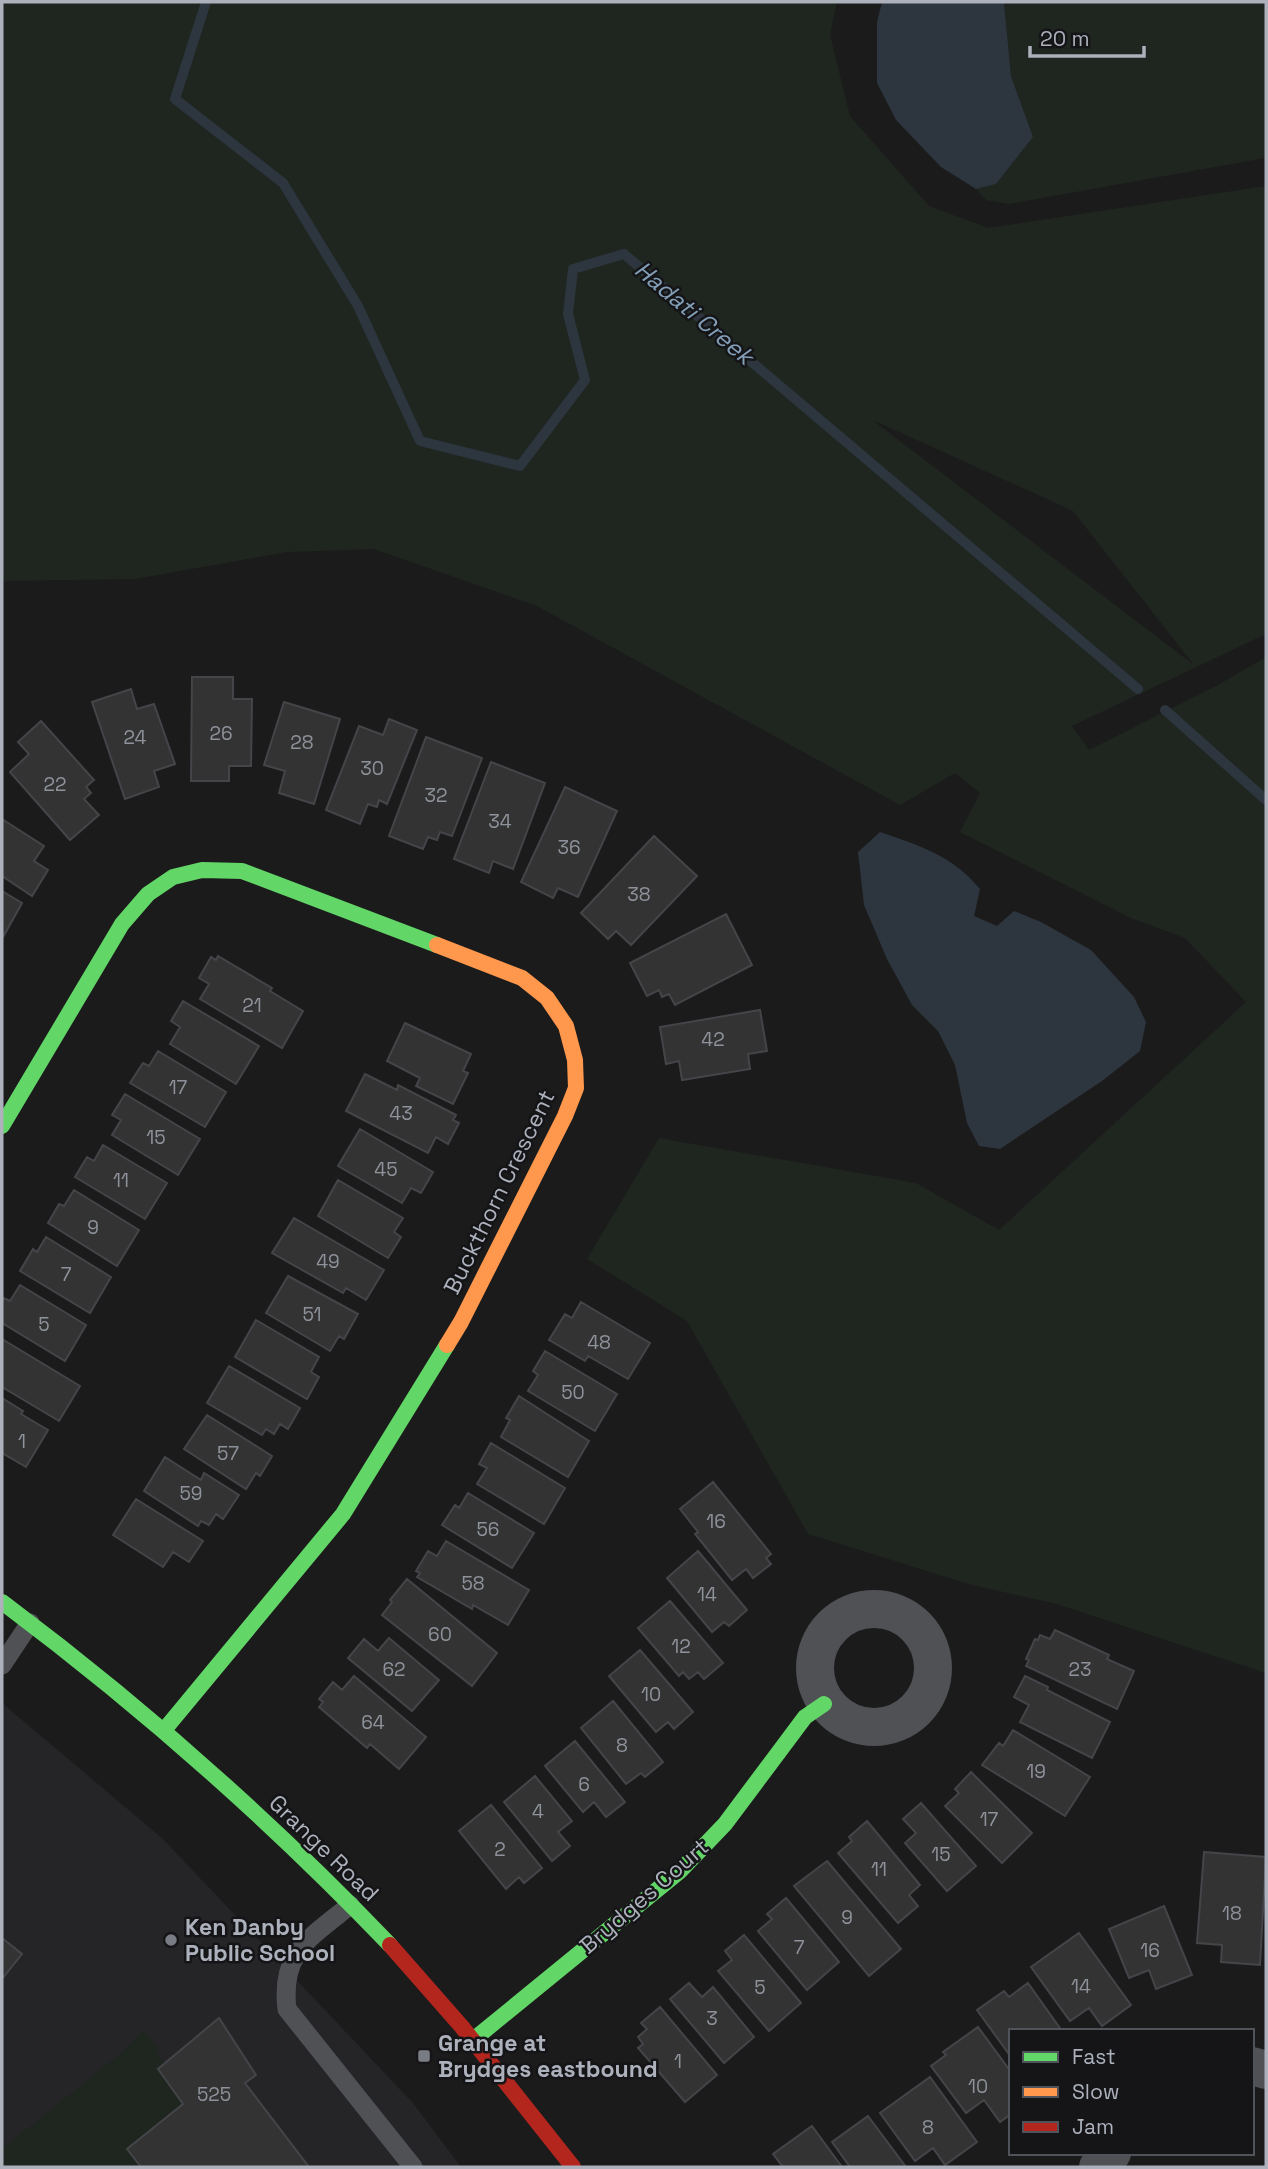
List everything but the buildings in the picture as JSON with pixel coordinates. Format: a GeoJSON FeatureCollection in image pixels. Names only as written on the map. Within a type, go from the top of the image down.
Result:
{"type":"FeatureCollection","features":[{"type":"Feature","properties":{"kind":"street","name":"Buckthorn Crescent"},"geometry":{"type":"LineString","coordinates":[[2,1126],[122,924],[143,897],[173,876],[207,869],[242,871],[522,978],[547,998],[566,1026],[575,1060],[576,1088],[565,1116],[461,1322],[343,1514],[165,1729]]}},
{"type":"Feature","properties":{"kind":"street","name":"Grange Road"},"geometry":{"type":"LineString","coordinates":[[2,1602],[165,1729],[281,1836],[392,1947],[473,2040],[573,2167]]}},
{"type":"Feature","properties":{"kind":"street","name":"Brydges Court"},"geometry":{"type":"LineString","coordinates":[[473,2040],[680,1871],[725,1824],[805,1717],[824,1704]]}},
{"type":"Feature","properties":{"kind":"lane"},"geometry":{"type":"LineString","coordinates":[[2,1665],[30,1623]]}},
{"type":"Feature","properties":{"kind":"lane"},"geometry":{"type":"LineString","coordinates":[[350,1905],[299,1948],[288,1969],[285,1990],[287,2009],[413,2167]]}},
{"type":"Feature","properties":{"kind":"shaded area"},"geometry":{"type":"Polygon","coordinates":[[[2,2],[837,2],[830,35],[850,116],[929,206],[988,228],[1266,186],[1266,634],[1072,726],[1089,750],[1216,686],[1266,657],[1266,1673],[1057,1604],[972,1585],[808,1534],[687,1321],[587,1259],[659,1138],[916,1183],[999,1230],[1246,1002],[1185,938],[1131,918],[960,832],[980,793],[955,773],[900,805],[537,606],[374,549],[287,552],[135,579],[2,581],[2,2]],[[875,421],[1194,665],[1073,511],[875,421]]]}},
{"type":"Feature","properties":{"kind":"shaded area"},"geometry":{"type":"Polygon","coordinates":[[[882,2],[1004,2],[1011,76],[1033,137],[996,184],[976,189],[941,167],[896,120],[877,83],[877,22],[882,2]]]}},
{"type":"Feature","properties":{"kind":"shaded area"},"geometry":{"type":"Polygon","coordinates":[[[1004,2],[1266,2],[1266,166],[1265,158],[1009,204],[986,200],[976,189],[996,184],[1033,137],[1011,76],[1004,2]]]}},
{"type":"Feature","properties":{"kind":"shaded area"},"geometry":{"type":"Polygon","coordinates":[[[880,832],[934,853],[969,877],[980,889],[974,916],[997,926],[1014,911],[1041,922],[1091,950],[1134,997],[1146,1022],[1140,1051],[1102,1081],[1000,1149],[979,1146],[967,1123],[955,1065],[938,1031],[912,1005],[887,959],[864,905],[858,852],[880,832]]]}},
{"type":"Feature","properties":{"kind":"shaded area","name":"Ken Danby Public School"},"geometry":{"type":"Polygon","coordinates":[[[2,1703],[163,1839],[413,2103],[461,2167],[2,2167],[2,1703]]]}},
{"type":"Feature","properties":{"kind":"shaded area"},"geometry":{"type":"Polygon","coordinates":[[[143,2030],[160,2050],[156,2054],[165,2063],[158,2069],[183,2104],[128,2149],[141,2167],[2,2167],[2,2149],[121,2053],[143,2030]]]}},
{"type":"Feature","properties":{"kind":"waterway","name":"Hadati Creek"},"geometry":{"type":"LineString","coordinates":[[206,2],[175,99],[283,183],[358,306],[420,441],[520,466],[585,380],[568,314],[573,269],[624,254],[1138,689]]}},
{"type":"Feature","properties":{"kind":"waterway","name":"Hadati Creek"},"geometry":{"type":"LineString","coordinates":[[1165,710],[1266,800]]}},
{"type":"Feature","properties":{"kind":"traffic: fast"},"geometry":{"type":"LineString","coordinates":[[2,1126],[122,924],[148,894],[173,877],[202,870],[242,871],[437,945]]}},
{"type":"Feature","properties":{"kind":"traffic: fast"},"geometry":{"type":"LineString","coordinates":[[165,1729],[343,1514],[447,1345]]}},
{"type":"Feature","properties":{"kind":"traffic: fast"},"geometry":{"type":"LineString","coordinates":[[2,1602],[54,1641],[203,1766],[298,1853],[390,1945]]}},
{"type":"Feature","properties":{"kind":"traffic: fast"},"geometry":{"type":"LineString","coordinates":[[473,2040],[680,1871],[725,1824],[805,1717],[824,1704]]}},
{"type":"Feature","properties":{"kind":"traffic: slow"},"geometry":{"type":"LineString","coordinates":[[437,945],[522,978],[547,998],[566,1026],[575,1060],[576,1088],[565,1116],[447,1345]]}},
{"type":"Feature","properties":{"kind":"traffic: jam"},"geometry":{"type":"LineString","coordinates":[[390,1945],[462,2027],[573,2167]]}},
{"type":"Feature","properties":{"kind":"place","name":"Ken Danby Public School"},"geometry":{"type":"Point","coordinates":[171,1940]}},
{"type":"Feature","properties":{"kind":"place","name":"Grange at Brydges eastbound"},"geometry":{"type":"Point","coordinates":[424,2056]}}]}
